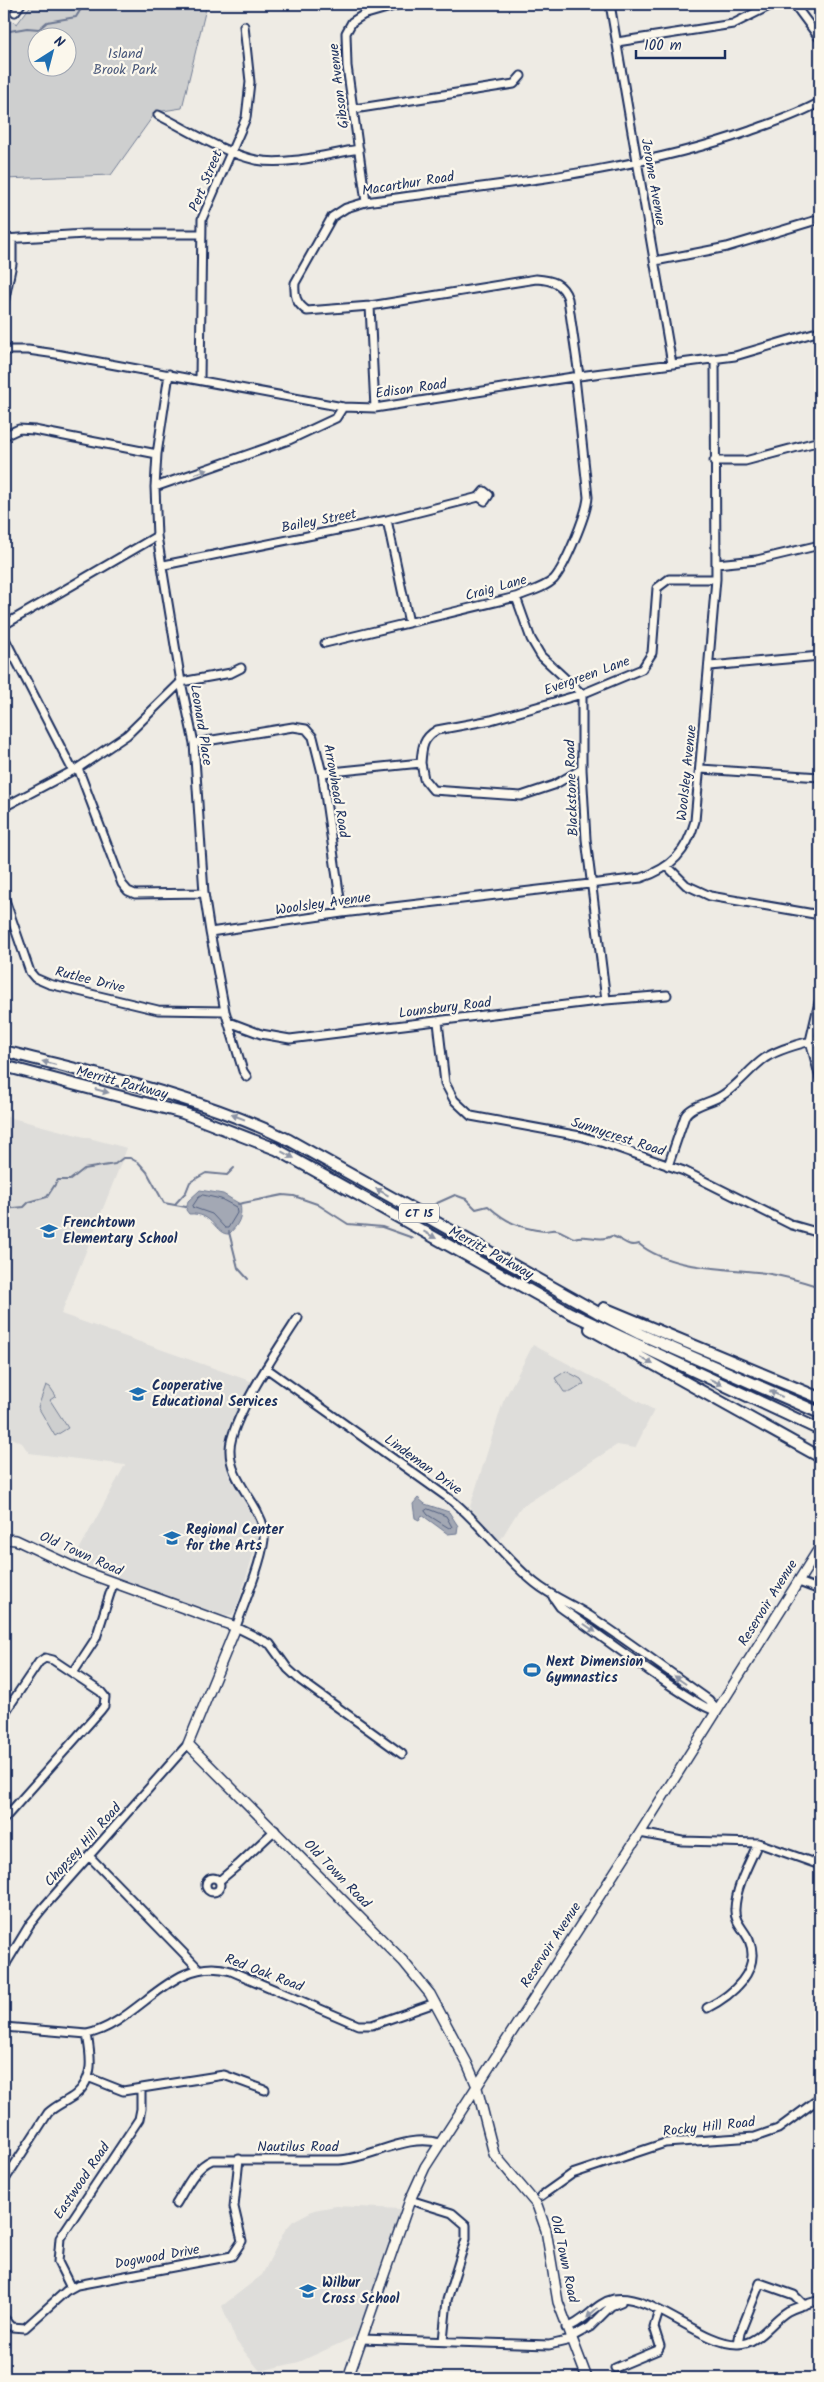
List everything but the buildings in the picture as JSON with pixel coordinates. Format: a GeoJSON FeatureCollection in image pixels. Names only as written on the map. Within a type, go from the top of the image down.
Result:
{"type":"FeatureCollection","features":[{"type":"Feature","properties":{"kind":"highway","name":"Merritt Parkway"},"geometry":{"type":"LineString","coordinates":[[4,1051],[189,1100],[256,1124],[289,1140],[528,1274],[640,1334],[820,1413]]}},
{"type":"Feature","properties":{"kind":"highway","name":"Merritt Parkway"},"geometry":{"type":"LineString","coordinates":[[4,1066],[183,1113],[240,1133],[293,1158],[531,1291],[639,1346],[820,1430]]}},
{"type":"Feature","properties":{"kind":"highway"},"geometry":{"type":"LineString","coordinates":[[528,1274],[540,1275],[651,1329],[820,1398]]}},
{"type":"Feature","properties":{"kind":"highway"},"geometry":{"type":"LineString","coordinates":[[531,1291],[545,1304],[820,1457]]}},
{"type":"Feature","properties":{"kind":"main road","name":"Old Town Road"},"geometry":{"type":"LineString","coordinates":[[4,1538],[16,1540],[113,1584],[236,1627]]}},
{"type":"Feature","properties":{"kind":"main road","name":"Reservoir Avenue"},"geometry":{"type":"LineString","coordinates":[[348,2378],[410,2200],[425,2167],[476,2084],[640,1833],[820,1547]]}},
{"type":"Feature","properties":{"kind":"main road"},"geometry":{"type":"LineString","coordinates":[[188,1744],[236,1627]]}},
{"type":"Feature","properties":{"kind":"main road","name":"Old Town Road"},"geometry":{"type":"LineString","coordinates":[[188,1744],[422,1982],[435,2003],[476,2084],[488,2139],[494,2154],[537,2205],[543,2219],[558,2302],[566,2328],[587,2378]]}},
{"type":"Feature","properties":{"kind":"street"},"geometry":{"type":"LineString","coordinates":[[15,12],[21,4]]}},
{"type":"Feature","properties":{"kind":"street","name":"Gibson Avenue"},"geometry":{"type":"LineString","coordinates":[[366,202],[354,109],[346,66],[346,34],[352,22],[363,15],[382,6],[401,4]]}},
{"type":"Feature","properties":{"kind":"street","name":"Jerome Avenue"},"geometry":{"type":"LineString","coordinates":[[610,4],[672,364]]}},
{"type":"Feature","properties":{"kind":"street"},"geometry":{"type":"LineString","coordinates":[[617,42],[732,24],[773,4]]}},
{"type":"Feature","properties":{"kind":"street"},"geometry":{"type":"LineString","coordinates":[[794,4],[820,39]]}},
{"type":"Feature","properties":{"kind":"street","name":"Pert Street"},"geometry":{"type":"LineString","coordinates":[[200,380],[202,219],[246,118],[249,98],[244,26]]}},
{"type":"Feature","properties":{"kind":"street"},"geometry":{"type":"LineString","coordinates":[[354,109],[514,84],[521,76]]}},
{"type":"Feature","properties":{"kind":"street","name":"Macarthur Road"},"geometry":{"type":"LineString","coordinates":[[577,377],[568,299],[565,289],[555,282],[536,279],[370,306],[307,311],[298,304],[294,294],[295,282],[332,217],[346,208],[366,202],[637,162],[732,138],[802,113],[820,102]]}},
{"type":"Feature","properties":{"kind":"street"},"geometry":{"type":"LineString","coordinates":[[158,115],[232,152],[257,160],[278,162],[359,149]]}},
{"type":"Feature","properties":{"kind":"street"},"geometry":{"type":"LineString","coordinates":[[655,261],[728,247],[820,219]]}},
{"type":"Feature","properties":{"kind":"street"},"geometry":{"type":"LineString","coordinates":[[4,239],[85,234],[201,234]]}},
{"type":"Feature","properties":{"kind":"street"},"geometry":{"type":"LineString","coordinates":[[4,303],[12,264],[12,239]]}},
{"type":"Feature","properties":{"kind":"street"},"geometry":{"type":"LineString","coordinates":[[370,306],[375,408]]}},
{"type":"Feature","properties":{"kind":"street","name":"Edison Road"},"geometry":{"type":"LineString","coordinates":[[4,350],[28,350],[343,407],[375,408],[577,377],[715,359],[757,351],[820,331]]}},
{"type":"Feature","properties":{"kind":"street","name":"Woolsley Avenue"},"geometry":{"type":"LineString","coordinates":[[210,932],[342,913],[641,878],[668,867],[683,852],[691,837],[696,820],[716,579],[715,359]]}},
{"type":"Feature","properties":{"kind":"street","name":"Leonard Place"},"geometry":{"type":"LineString","coordinates":[[169,374],[157,454],[155,487],[157,536],[164,565],[181,682],[194,743],[204,893],[210,932],[226,1011],[243,1071],[247,1077]]}},
{"type":"Feature","properties":{"kind":"street","name":"Craig Lane"},"geometry":{"type":"LineString","coordinates":[[325,643],[516,597],[554,579],[584,520],[588,508],[577,377]]}},
{"type":"Feature","properties":{"kind":"street"},"geometry":{"type":"LineString","coordinates":[[155,487],[289,440],[336,418],[343,407]]}},
{"type":"Feature","properties":{"kind":"street"},"geometry":{"type":"LineString","coordinates":[[4,436],[19,429],[34,430],[157,454]]}},
{"type":"Feature","properties":{"kind":"street"},"geometry":{"type":"LineString","coordinates":[[714,461],[744,461],[820,441]]}},
{"type":"Feature","properties":{"kind":"street","name":"Bailey Street"},"geometry":{"type":"LineString","coordinates":[[164,565],[387,520],[479,497]]}},
{"type":"Feature","properties":{"kind":"street"},"geometry":{"type":"LineString","coordinates":[[387,520],[409,623]]}},
{"type":"Feature","properties":{"kind":"street"},"geometry":{"type":"LineString","coordinates":[[4,625],[157,536]]}},
{"type":"Feature","properties":{"kind":"street"},"geometry":{"type":"LineString","coordinates":[[716,564],[757,560],[820,545]]}},
{"type":"Feature","properties":{"kind":"street","name":"Evergreen Lane"},"geometry":{"type":"LineString","coordinates":[[421,763],[422,745],[430,734],[437,730],[491,720],[582,694],[642,669],[652,654],[657,588],[662,582],[669,579],[716,579]]}},
{"type":"Feature","properties":{"kind":"street"},"geometry":{"type":"LineString","coordinates":[[516,597],[531,639],[541,656],[582,694]]}},
{"type":"Feature","properties":{"kind":"street"},"geometry":{"type":"LineString","coordinates":[[4,637],[75,770],[122,884],[128,891],[135,894],[204,893]]}},
{"type":"Feature","properties":{"kind":"street"},"geometry":{"type":"LineString","coordinates":[[710,666],[820,656]]}},
{"type":"Feature","properties":{"kind":"street"},"geometry":{"type":"LineString","coordinates":[[4,807],[75,770],[127,734],[181,682],[231,673],[241,668]]}},
{"type":"Feature","properties":{"kind":"street","name":"Blackstone Road"},"geometry":{"type":"LineString","coordinates":[[582,694],[582,768],[586,839],[606,1000]]}},
{"type":"Feature","properties":{"kind":"street","name":"Arrowhead Road"},"geometry":{"type":"LineString","coordinates":[[194,743],[293,727],[306,729],[313,737],[322,773],[342,913]]}},
{"type":"Feature","properties":{"kind":"street"},"geometry":{"type":"LineString","coordinates":[[322,773],[421,763],[424,779],[434,790],[521,796],[554,784],[582,768]]}},
{"type":"Feature","properties":{"kind":"street"},"geometry":{"type":"LineString","coordinates":[[701,768],[820,776]]}},
{"type":"Feature","properties":{"kind":"street"},"geometry":{"type":"LineString","coordinates":[[668,867],[686,885],[710,896],[820,915]]}},
{"type":"Feature","properties":{"kind":"street","name":"Rutlee Drive"},"geometry":{"type":"LineString","coordinates":[[4,897],[24,961],[35,978],[49,984],[158,1010],[226,1011]]}},
{"type":"Feature","properties":{"kind":"street","name":"Lounsbury Road"},"geometry":{"type":"LineString","coordinates":[[230,1022],[261,1034],[290,1039],[606,1000],[667,995]]}},
{"type":"Feature","properties":{"kind":"street"},"geometry":{"type":"LineString","coordinates":[[820,998],[810,1041],[820,1078]]}},
{"type":"Feature","properties":{"kind":"street","name":"Sunnycrest Road"},"geometry":{"type":"LineString","coordinates":[[438,1022],[445,1083],[454,1100],[471,1116],[580,1136],[691,1174],[792,1225],[820,1233]]}},
{"type":"Feature","properties":{"kind":"street"},"geometry":{"type":"LineString","coordinates":[[668,1166],[685,1116],[690,1110],[707,1104],[736,1086],[765,1059],[778,1052],[820,1039]]}},
{"type":"Feature","properties":{"kind":"street"},"geometry":{"type":"LineString","coordinates":[[298,1318],[266,1368],[236,1426],[231,1442],[234,1470],[259,1516],[264,1534],[259,1560],[236,1627],[270,1644],[288,1669],[300,1680],[402,1754]]}},
{"type":"Feature","properties":{"kind":"street","name":"Lindeman Drive"},"geometry":{"type":"LineString","coordinates":[[266,1368],[454,1502],[470,1516],[512,1562],[553,1597],[557,1604],[703,1707],[711,1711],[717,1711]]}},
{"type":"Feature","properties":{"kind":"street"},"geometry":{"type":"LineString","coordinates":[[799,1582],[820,1590]]}},
{"type":"Feature","properties":{"kind":"street"},"geometry":{"type":"LineString","coordinates":[[72,1673],[96,1638],[113,1584]]}},
{"type":"Feature","properties":{"kind":"street","name":"Lindeman Drive"},"geometry":{"type":"LineString","coordinates":[[553,1597],[572,1604],[613,1632],[709,1700],[717,1711]]}},
{"type":"Feature","properties":{"kind":"street"},"geometry":{"type":"LineString","coordinates":[[567,1611],[572,1604]]}},
{"type":"Feature","properties":{"kind":"street"},"geometry":{"type":"LineString","coordinates":[[607,1640],[613,1632]]}},
{"type":"Feature","properties":{"kind":"street"},"geometry":{"type":"LineString","coordinates":[[622,1651],[627,1642]]}},
{"type":"Feature","properties":{"kind":"street"},"geometry":{"type":"LineString","coordinates":[[4,1714],[39,1662],[44,1658],[53,1660],[101,1692],[105,1698],[104,1706],[4,1819]]}},
{"type":"Feature","properties":{"kind":"street","name":"Chopsey Hill Road"},"geometry":{"type":"LineString","coordinates":[[4,1966],[30,1924],[188,1744]]}},
{"type":"Feature","properties":{"kind":"street"},"geometry":{"type":"LineString","coordinates":[[219,1881],[238,1866],[274,1830]]}},
{"type":"Feature","properties":{"kind":"street"},"geometry":{"type":"LineString","coordinates":[[640,1833],[682,1841],[758,1843],[820,1865]]}},
{"type":"Feature","properties":{"kind":"street"},"geometry":{"type":"LineString","coordinates":[[707,2008],[731,1992],[745,1978],[751,1965],[753,1952],[748,1938],[737,1923],[734,1911],[737,1894],[758,1843]]}},
{"type":"Feature","properties":{"kind":"street"},"geometry":{"type":"LineString","coordinates":[[90,1857],[198,1968]]}},
{"type":"Feature","properties":{"kind":"street","name":"Red Oak Road"},"geometry":{"type":"LineString","coordinates":[[4,2027],[87,2034],[116,2022],[172,1981],[198,1968],[214,1967],[231,1971],[358,2025],[372,2025],[435,2003]]}},
{"type":"Feature","properties":{"kind":"street"},"geometry":{"type":"LineString","coordinates":[[4,2181],[48,2113],[58,2104],[75,2095],[90,2078],[91,2061],[87,2034]]}},
{"type":"Feature","properties":{"kind":"street"},"geometry":{"type":"LineString","coordinates":[[90,2078],[120,2090],[141,2089],[221,2075],[236,2078],[265,2090]]}},
{"type":"Feature","properties":{"kind":"street","name":"Eastwood Road"},"geometry":{"type":"LineString","coordinates":[[71,2288],[58,2262],[60,2238],[139,2118],[141,2089]]}},
{"type":"Feature","properties":{"kind":"street","name":"Rocky Hill Road"},"geometry":{"type":"LineString","coordinates":[[541,2196],[572,2174],[665,2142],[755,2137],[778,2129],[820,2098]]}},
{"type":"Feature","properties":{"kind":"street","name":"Nautilus Road"},"geometry":{"type":"LineString","coordinates":[[176,2204],[203,2164],[217,2158],[346,2160],[420,2140],[440,2143]]}},
{"type":"Feature","properties":{"kind":"street","name":"Dogwood Drive"},"geometry":{"type":"LineString","coordinates":[[4,2318],[12,2327],[25,2328],[71,2288],[107,2278],[232,2256],[242,2241],[234,2207],[239,2159]]}},
{"type":"Feature","properties":{"kind":"street"},"geometry":{"type":"LineString","coordinates":[[410,2200],[452,2214],[466,2225],[466,2239],[447,2300],[443,2341]]}},
{"type":"Feature","properties":{"kind":"street"},"geometry":{"type":"LineString","coordinates":[[738,2344],[740,2333],[760,2283],[794,2295],[804,2305]]}},
{"type":"Feature","properties":{"kind":"street"},"geometry":{"type":"LineString","coordinates":[[566,2328],[578,2324],[604,2302],[613,2299],[634,2300],[722,2342],[738,2344],[753,2340],[787,2312],[820,2300]]}},
{"type":"Feature","properties":{"kind":"street"},"geometry":{"type":"LineString","coordinates":[[361,2340],[549,2345],[571,2339],[590,2327],[615,2304],[628,2302],[651,2308]]}},
{"type":"Feature","properties":{"kind":"street"},"geometry":{"type":"LineString","coordinates":[[615,2368],[658,2350],[660,2346],[654,2327],[659,2311]]}},
{"type":"Feature","properties":{"kind":"shaded area"},"geometry":{"type":"Polygon","coordinates":[[[4,1116],[127,1148],[61,1314],[253,1382],[229,1426],[225,1447],[229,1476],[258,1524],[260,1532],[237,1607],[232,1615],[221,1615],[125,1583],[73,1561],[125,1465],[29,1453],[22,1443],[12,1438],[4,1438],[4,1116]]]}},
{"type":"Feature","properties":{"kind":"shaded area"},"geometry":{"type":"Polygon","coordinates":[[[533,1345],[654,1410],[635,1448],[617,1445],[520,1508],[501,1539],[498,1539],[470,1507],[503,1402],[533,1345]]]}},
{"type":"Feature","properties":{"kind":"shaded area","name":"Wilbur Cross School"},"geometry":{"type":"Polygon","coordinates":[[[336,2206],[401,2209],[358,2335],[299,2362],[260,2371],[236,2341],[222,2306],[262,2275],[285,2230],[293,2221],[314,2210],[336,2206]]]}},
{"type":"Feature","properties":{"kind":"green space","name":"Island Brook Park"},"geometry":{"type":"Polygon","coordinates":[[[32,4],[207,4],[182,108],[156,112],[111,175],[4,179],[4,16],[17,24],[32,4]]]}},
{"type":"Feature","properties":{"kind":"green space"},"geometry":{"type":"Polygon","coordinates":[[[566,1371],[581,1379],[584,1384],[571,1392],[564,1392],[555,1378],[566,1371]]]}},
{"type":"Feature","properties":{"kind":"green space"},"geometry":{"type":"Polygon","coordinates":[[[46,1385],[50,1387],[56,1396],[50,1400],[68,1428],[55,1436],[38,1407],[46,1385]]]}},
{"type":"Feature","properties":{"kind":"water"},"geometry":{"type":"Polygon","coordinates":[[[200,1190],[223,1194],[240,1204],[241,1213],[239,1220],[229,1234],[220,1231],[204,1216],[189,1214],[186,1210],[188,1201],[200,1190]]]}},
{"type":"Feature","properties":{"kind":"water"},"geometry":{"type":"Polygon","coordinates":[[[418,1498],[425,1504],[449,1512],[458,1526],[457,1533],[448,1534],[422,1515],[419,1520],[415,1518],[413,1504],[418,1498]]]}},
{"type":"Feature","properties":{"kind":"waterway"},"geometry":{"type":"LineString","coordinates":[[4,32],[27,28],[39,29],[47,22],[76,17],[84,4]]}},
{"type":"Feature","properties":{"kind":"waterway"},"geometry":{"type":"LineString","coordinates":[[4,1209],[24,1207],[29,1202],[47,1197],[58,1180],[70,1180],[84,1169],[115,1164],[123,1158],[130,1158],[139,1163],[147,1172],[164,1203],[186,1207]]}},
{"type":"Feature","properties":{"kind":"waterway"},"geometry":{"type":"LineString","coordinates":[[175,1204],[186,1192],[190,1182],[206,1173],[227,1175],[234,1168]]}},
{"type":"Feature","properties":{"kind":"waterway"},"geometry":{"type":"LineString","coordinates":[[238,1204],[283,1195],[294,1196],[317,1204],[348,1224],[382,1227],[413,1238]]}},
{"type":"Feature","properties":{"kind":"waterway"},"geometry":{"type":"LineString","coordinates":[[435,1204],[455,1195],[466,1199],[476,1209],[488,1206],[507,1220],[527,1228],[544,1231],[558,1230],[574,1238],[602,1239],[612,1236],[631,1245],[639,1244],[652,1253],[683,1263],[772,1274],[820,1287]]}},
{"type":"Feature","properties":{"kind":"waterway"},"geometry":{"type":"LineString","coordinates":[[229,1232],[238,1268],[248,1279]]}},
{"type":"Feature","properties":{"kind":"place","name":"Frenchtown Elementary School"},"geometry":{"type":"Point","coordinates":[49,1231]}},
{"type":"Feature","properties":{"kind":"place","name":"Cooperative Educational Services"},"geometry":{"type":"Point","coordinates":[138,1394]}},
{"type":"Feature","properties":{"kind":"place","name":"Regional Center for the Arts"},"geometry":{"type":"Point","coordinates":[172,1538]}},
{"type":"Feature","properties":{"kind":"place","name":"Next Dimension Gymnastics"},"geometry":{"type":"Point","coordinates":[532,1670]}},
{"type":"Feature","properties":{"kind":"place","name":"Wilbur Cross School"},"geometry":{"type":"Point","coordinates":[308,2291]}}]}
